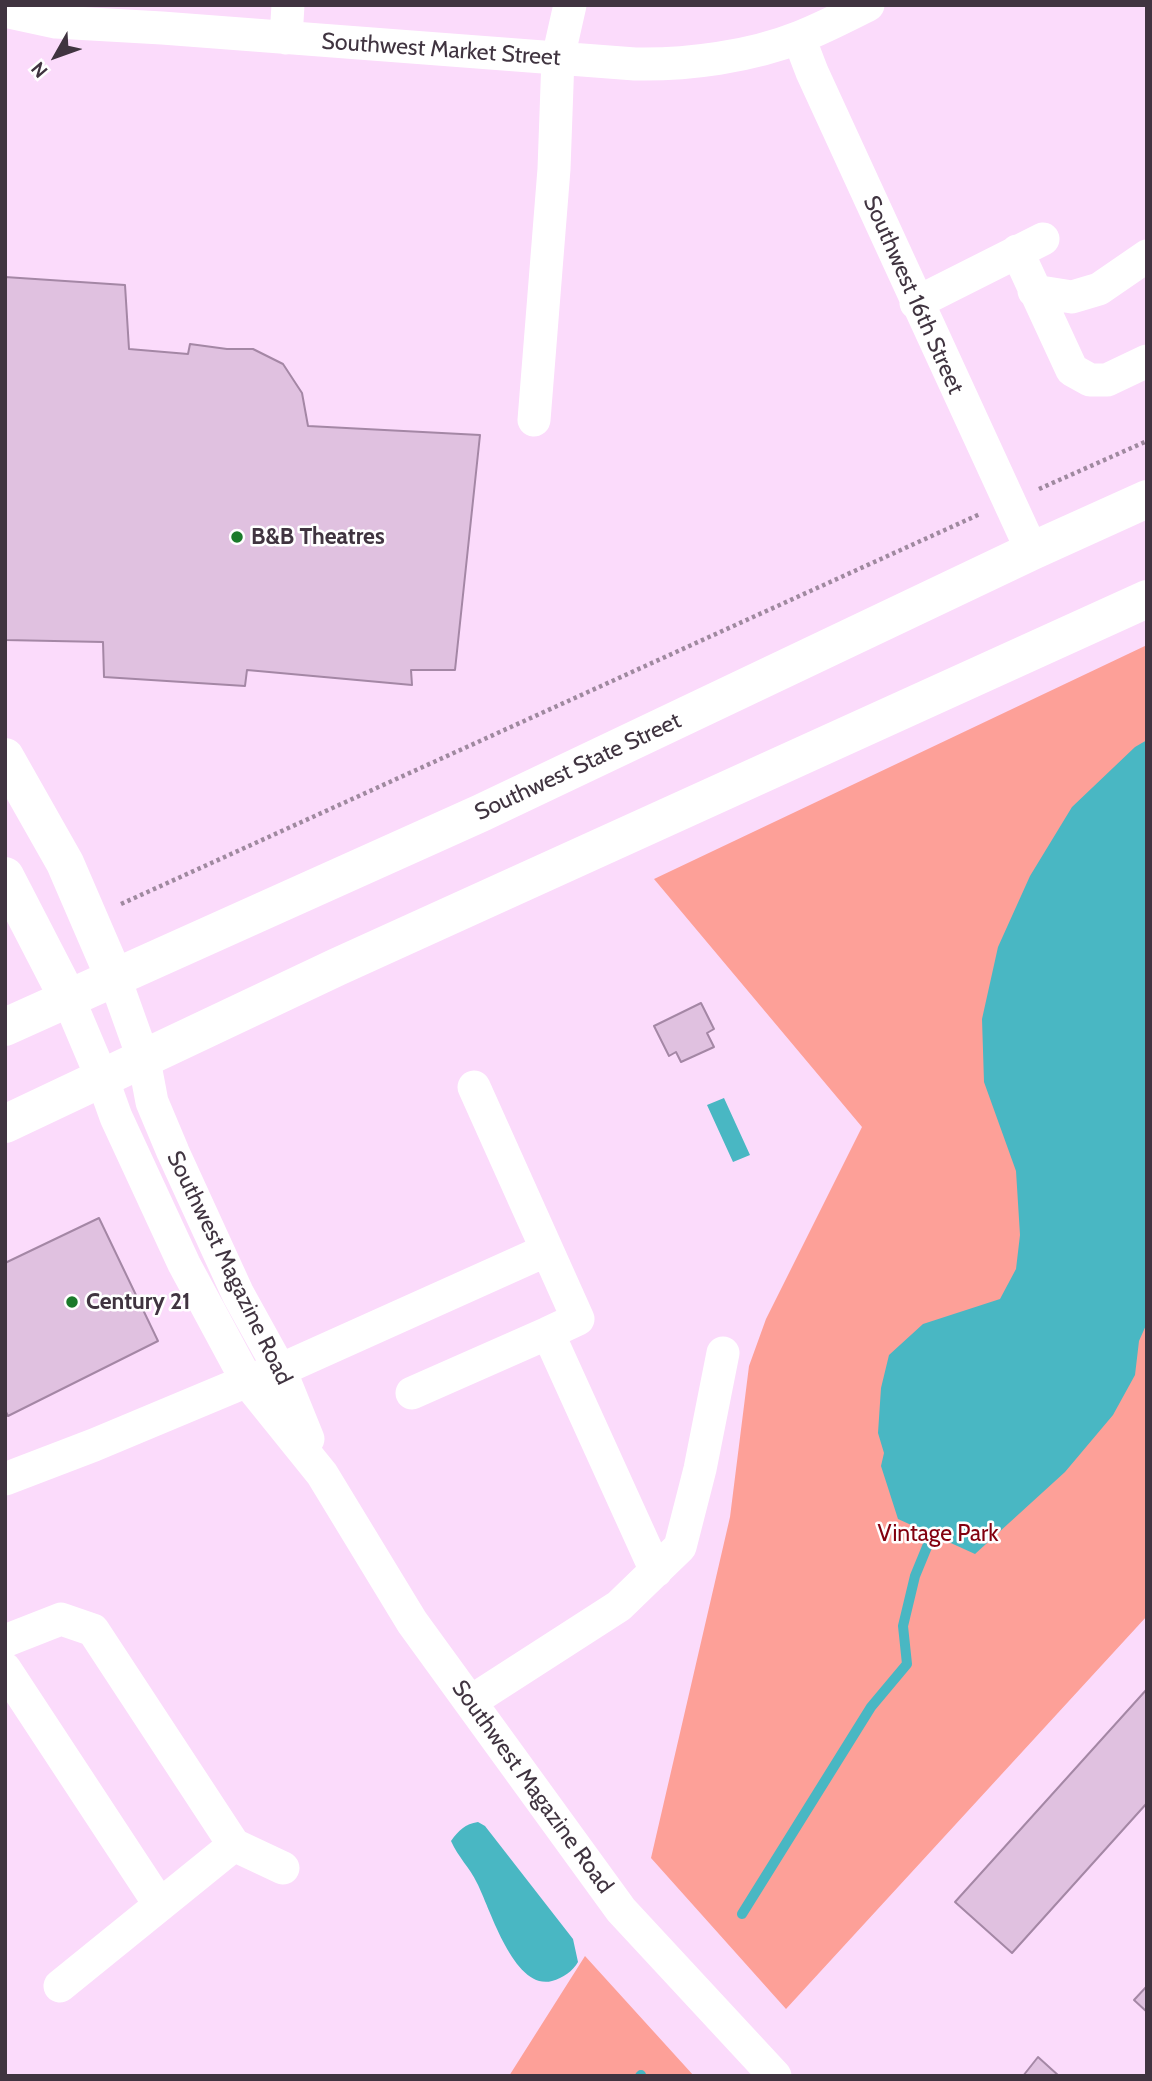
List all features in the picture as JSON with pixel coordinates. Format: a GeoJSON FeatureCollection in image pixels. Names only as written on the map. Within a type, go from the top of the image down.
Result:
{"type":"FeatureCollection","features":[{"type":"Feature","properties":{"kind":"main road","name":"Southwest State Street"},"geometry":{"type":"LineString","coordinates":[[5,1027],[481,813],[1147,499]]}},
{"type":"Feature","properties":{"kind":"main road"},"geometry":{"type":"LineString","coordinates":[[5,1124],[448,916],[1147,599]]}},
{"type":"Feature","properties":{"kind":"main road"},"geometry":{"type":"LineString","coordinates":[[5,757],[65,863],[115,979]]}},
{"type":"Feature","properties":{"kind":"main road"},"geometry":{"type":"LineString","coordinates":[[5,876],[69,1000]]}},
{"type":"Feature","properties":{"kind":"street"},"geometry":{"type":"LineString","coordinates":[[286,38],[288,5]]}},
{"type":"Feature","properties":{"kind":"street"},"geometry":{"type":"LineString","coordinates":[[534,420],[554,169],[558,58],[570,5]]}},
{"type":"Feature","properties":{"kind":"street","name":"Southwest Market Street"},"geometry":{"type":"LineString","coordinates":[[5,11],[56,22],[635,64],[674,64],[758,49],[799,38],[868,5]]}},
{"type":"Feature","properties":{"kind":"street","name":"Southwest 16th Street"},"geometry":{"type":"LineString","coordinates":[[799,38],[811,72],[1032,551]]}},
{"type":"Feature","properties":{"kind":"street"},"geometry":{"type":"LineString","coordinates":[[916,303],[1030,245],[1034,290],[1072,370],[1090,380],[1107,380],[1147,361]]}},
{"type":"Feature","properties":{"kind":"street"},"geometry":{"type":"LineString","coordinates":[[1034,290],[1072,297],[1099,289],[1147,256]]}},
{"type":"Feature","properties":{"kind":"street","name":"Southwest Magazine Road"},"geometry":{"type":"LineString","coordinates":[[115,979],[144,1060],[152,1102],[238,1294],[280,1370],[321,1474]]}},
{"type":"Feature","properties":{"kind":"street","name":"Southwest Magazine Road"},"geometry":{"type":"LineString","coordinates":[[69,1000],[116,1117],[184,1264],[247,1381],[321,1474],[412,1622],[621,1910],[775,2076]]}},
{"type":"Feature","properties":{"kind":"street"},"geometry":{"type":"LineString","coordinates":[[412,1393],[578,1319],[474,1087]]}},
{"type":"Feature","properties":{"kind":"street"},"geometry":{"type":"LineString","coordinates":[[5,1479],[280,1370],[547,1250]]}},
{"type":"Feature","properties":{"kind":"street"},"geometry":{"type":"LineString","coordinates":[[548,1332],[656,1570]]}},
{"type":"Feature","properties":{"kind":"street"},"geometry":{"type":"LineString","coordinates":[[470,1702],[619,1606],[680,1547],[701,1469],[723,1353]]}},
{"type":"Feature","properties":{"kind":"street"},"geometry":{"type":"LineString","coordinates":[[5,1641],[61,1619],[93,1630],[234,1845],[283,1868]]}},
{"type":"Feature","properties":{"kind":"street"},"geometry":{"type":"LineString","coordinates":[[5,1669],[160,1905]]}},
{"type":"Feature","properties":{"kind":"street"},"geometry":{"type":"LineString","coordinates":[[60,1986],[234,1845]]}},
{"type":"Feature","properties":{"kind":"path"},"geometry":{"type":"LineString","coordinates":[[90,918],[967,519],[1147,441]]}},
{"type":"Feature","properties":{"kind":"green space","name":"Vintage Park"},"geometry":{"type":"Polygon","coordinates":[[[1147,645],[1147,1616],[786,2009],[651,1858],[730,1517],[749,1366],[766,1319],[862,1127],[654,879],[1147,645]]]}},
{"type":"Feature","properties":{"kind":"green space"},"geometry":{"type":"Polygon","coordinates":[[[585,1956],[694,2076],[509,2076],[585,1956]]]}},
{"type":"Feature","properties":{"kind":"water"},"geometry":{"type":"Polygon","coordinates":[[[1147,740],[1147,1323],[1139,1341],[1135,1375],[1113,1415],[1065,1472],[975,1554],[898,1519],[881,1466],[884,1453],[878,1433],[881,1388],[889,1355],[923,1324],[1000,1299],[1016,1269],[1020,1235],[1016,1171],[984,1082],[982,1019],[998,947],[1030,876],[1072,807],[1135,747],[1147,740]]]}},
{"type":"Feature","properties":{"kind":"water"},"geometry":{"type":"Polygon","coordinates":[[[724,1098],[750,1155],[733,1162],[707,1105],[724,1098]]]}},
{"type":"Feature","properties":{"kind":"water"},"geometry":{"type":"Polygon","coordinates":[[[478,1822],[485,1826],[573,1939],[578,1962],[564,1976],[552,1981],[538,1981],[515,1961],[505,1945],[477,1883],[451,1841],[463,1828],[478,1822]]]}},
{"type":"Feature","properties":{"kind":"building","name":"B&B Theatres"},"geometry":{"type":"Polygon","coordinates":[[[5,277],[125,285],[129,349],[188,354],[190,344],[253,349],[283,364],[302,393],[308,426],[480,435],[455,670],[411,670],[412,685],[247,670],[245,686],[104,677],[103,642],[5,640],[5,277]]]}},
{"type":"Feature","properties":{"kind":"building"},"geometry":{"type":"Polygon","coordinates":[[[701,1003],[714,1029],[707,1033],[714,1047],[681,1062],[676,1052],[669,1056],[654,1026],[701,1003]]]}},
{"type":"Feature","properties":{"kind":"building","name":"Century 21"},"geometry":{"type":"Polygon","coordinates":[[[99,1218],[158,1341],[8,1416],[5,1410],[5,1263],[99,1218]]]}},
{"type":"Feature","properties":{"kind":"building"},"geometry":{"type":"Polygon","coordinates":[[[1147,1689],[1147,1803],[1012,1953],[955,1902],[1147,1689]]]}},
{"type":"Feature","properties":{"kind":"building"},"geometry":{"type":"Polygon","coordinates":[[[1147,1986],[1147,2012],[1134,2000],[1147,1986]]]}},
{"type":"Feature","properties":{"kind":"building"},"geometry":{"type":"Polygon","coordinates":[[[1038,2057],[1059,2076],[1023,2076],[1038,2057]]]}},
{"type":"Feature","properties":{"kind":"waterway"},"geometry":{"type":"LineString","coordinates":[[742,1914],[871,1707],[907,1664],[903,1626],[915,1576],[929,1542]]}},
{"type":"Feature","properties":{"kind":"place","name":"B&B Theatres"},"geometry":{"type":"Point","coordinates":[237,537]}},
{"type":"Feature","properties":{"kind":"place","name":"Century 21"},"geometry":{"type":"Point","coordinates":[72,1302]}}]}
